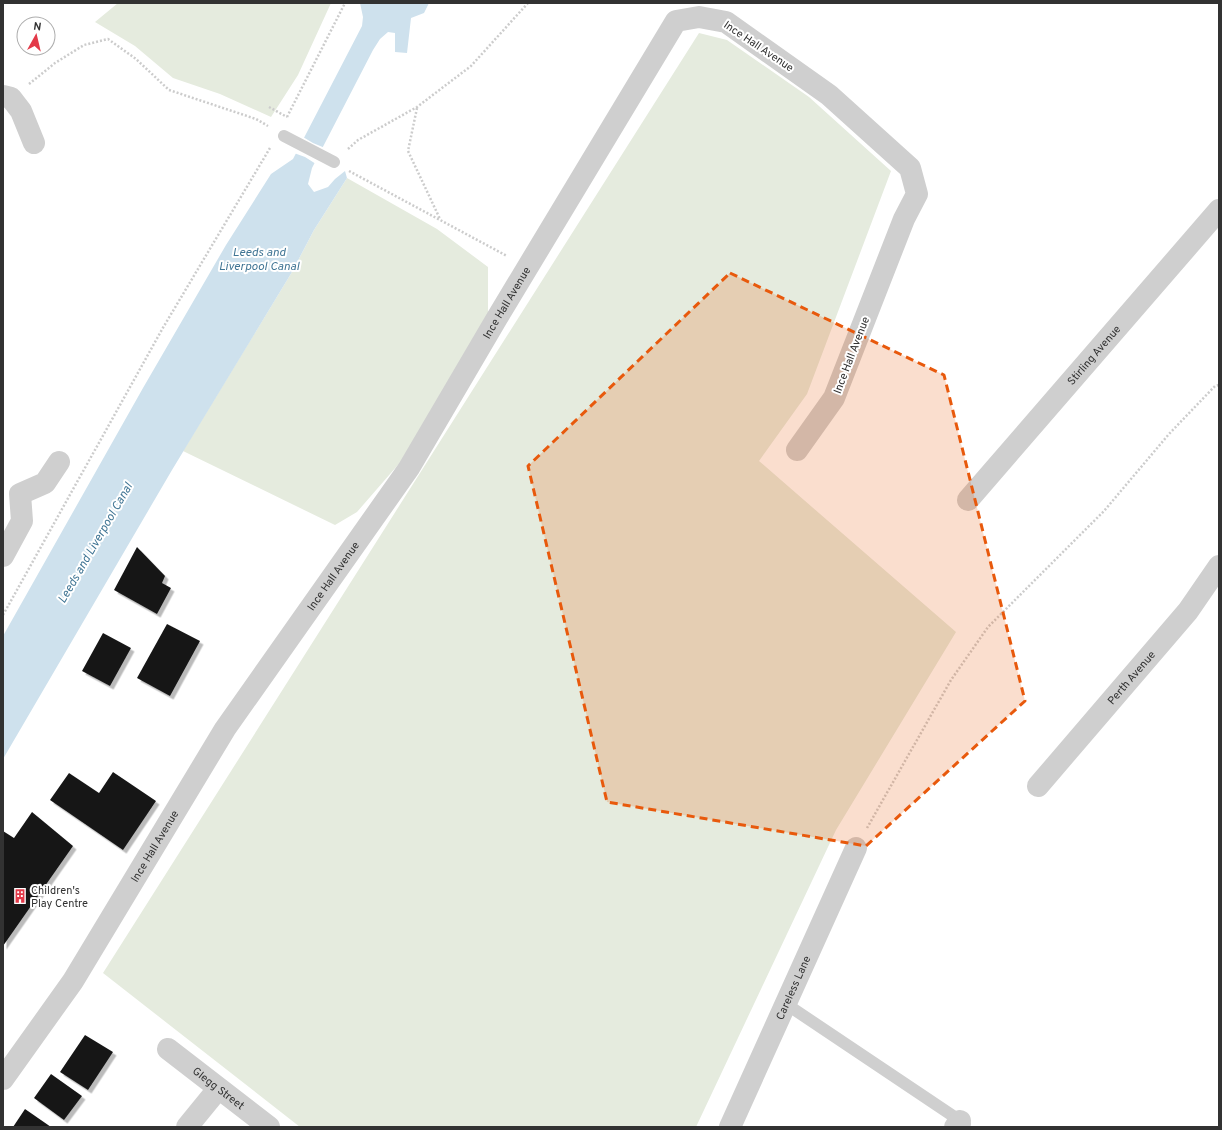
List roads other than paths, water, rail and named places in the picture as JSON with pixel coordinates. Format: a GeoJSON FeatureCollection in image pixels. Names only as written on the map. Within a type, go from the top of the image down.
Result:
{"type":"FeatureCollection","features":[{"type":"Feature","properties":{"kind":"street","name":"Ince Hall Avenue"},"geometry":{"type":"LineString","coordinates":[[3,1079],[73,981],[225,729],[409,468],[496,318],[528,268],[676,21],[699,16],[726,22],[829,95],[910,168],[917,194],[904,219],[834,398],[797,450]]}},
{"type":"Feature","properties":{"kind":"street"},"geometry":{"type":"LineString","coordinates":[[7,97],[21,111],[34,143]]}},
{"type":"Feature","properties":{"kind":"street","name":"Stirling Avenue"},"geometry":{"type":"LineString","coordinates":[[968,500],[1219,210]]}},
{"type":"Feature","properties":{"kind":"street"},"geometry":{"type":"LineString","coordinates":[[3,556],[22,521],[20,494],[45,483],[59,462]]}},
{"type":"Feature","properties":{"kind":"street","name":"Perth Avenue"},"geometry":{"type":"LineString","coordinates":[[1038,786],[1188,611],[1219,566]]}},
{"type":"Feature","properties":{"kind":"street","name":"Careless Lane"},"geometry":{"type":"LineString","coordinates":[[730,1127],[856,848]]}},
{"type":"Feature","properties":{"kind":"street","name":"Glegg Street"},"geometry":{"type":"LineString","coordinates":[[168,1049],[269,1127]]}},
{"type":"Feature","properties":{"kind":"street"},"geometry":{"type":"LineString","coordinates":[[187,1127],[218,1089]]}},
{"type":"Feature","properties":{"kind":"lane"},"geometry":{"type":"LineString","coordinates":[[281,134],[334,162]]}},
{"type":"Feature","properties":{"kind":"lane"},"geometry":{"type":"LineString","coordinates":[[786,1004],[961,1125]]}},
{"type":"Feature","properties":{"kind":"water","name":"Leeds and Liverpool Canal"},"geometry":{"type":"Polygon","coordinates":[[[360,3],[429,3],[424,13],[411,18],[407,53],[395,52],[395,33],[388,32],[380,39],[373,50],[312,168],[308,184],[314,192],[328,187],[345,171],[347,178],[314,230],[292,272],[172,470],[3,759],[3,636],[143,388],[226,245],[271,174],[293,159],[362,26],[363,17],[360,3]]]}},
{"type":"Feature","properties":{"kind":"place","name":"Children's Play Centre"},"geometry":{"type":"Point","coordinates":[20,896]}}]}
